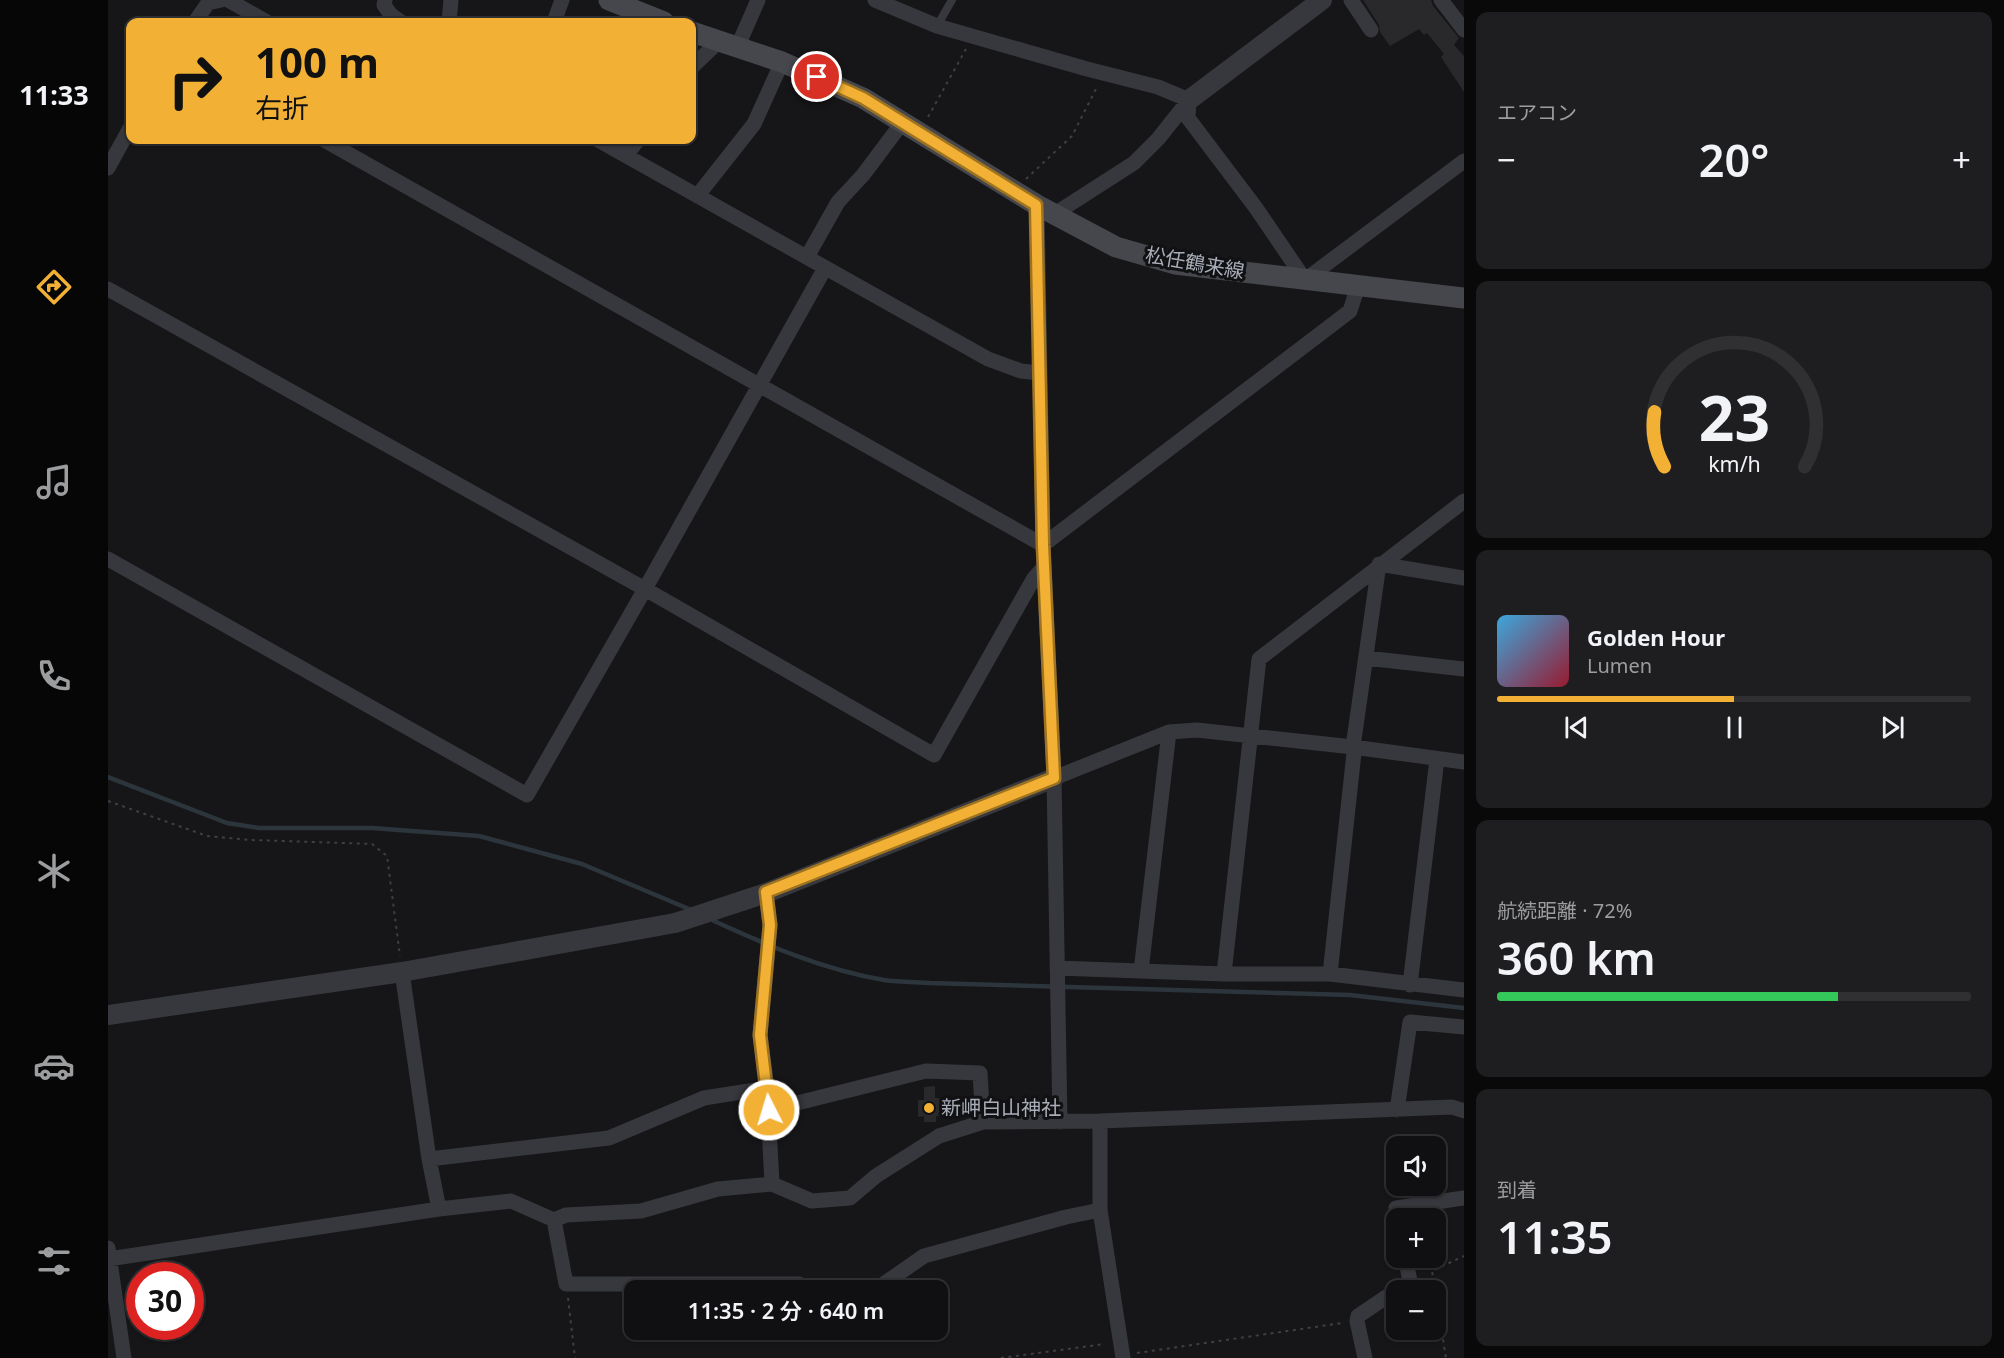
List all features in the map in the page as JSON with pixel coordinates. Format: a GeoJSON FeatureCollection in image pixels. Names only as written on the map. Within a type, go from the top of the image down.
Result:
{"type":"FeatureCollection","features":[{"type":"Feature","properties":{"kind":"main road"},"geometry":{"type":"LineString","coordinates":[[609,0],[648,18]]}},
{"type":"Feature","properties":{"kind":"main road","name":"松任鶴来線"},"geometry":{"type":"LineString","coordinates":[[696,33],[782,62],[863,98],[1045,210],[1116,247],[1175,264],[1464,298]]}},
{"type":"Feature","properties":{"kind":"street"},"geometry":{"type":"LineString","coordinates":[[228,0],[260,18]]}},
{"type":"Feature","properties":{"kind":"street"},"geometry":{"type":"LineString","coordinates":[[385,0],[384,5],[395,18]]}},
{"type":"Feature","properties":{"kind":"street"},"geometry":{"type":"LineString","coordinates":[[449,18],[451,0]]}},
{"type":"Feature","properties":{"kind":"street"},"geometry":{"type":"LineString","coordinates":[[555,18],[562,0]]}},
{"type":"Feature","properties":{"kind":"street"},"geometry":{"type":"LineString","coordinates":[[696,65],[728,45],[758,0]]}},
{"type":"Feature","properties":{"kind":"street"},"geometry":{"type":"LineString","coordinates":[[875,0],[937,26],[1158,87],[1189,100]]}},
{"type":"Feature","properties":{"kind":"street"},"geometry":{"type":"LineString","coordinates":[[1060,1122],[1054,778],[1043,545],[1039,373],[1045,210],[1134,163],[1158,139],[1189,100],[1322,0]]}},
{"type":"Feature","properties":{"kind":"street"},"geometry":{"type":"LineString","coordinates":[[1351,0],[1371,30]]}},
{"type":"Feature","properties":{"kind":"street"},"geometry":{"type":"LineString","coordinates":[[1441,0],[1464,30]]}},
{"type":"Feature","properties":{"kind":"street"},"geometry":{"type":"LineString","coordinates":[[198,18],[212,1]]}},
{"type":"Feature","properties":{"kind":"street"},"geometry":{"type":"LineString","coordinates":[[698,195],[754,124],[782,62]]}},
{"type":"Feature","properties":{"kind":"street"},"geometry":{"type":"LineString","coordinates":[[1189,100],[1188,118],[1256,208],[1305,280],[1464,161]]}},
{"type":"Feature","properties":{"kind":"street"},"geometry":{"type":"LineString","coordinates":[[807,257],[838,202],[911,128]]}},
{"type":"Feature","properties":{"kind":"street"},"geometry":{"type":"LineString","coordinates":[[108,168],[126,135]]}},
{"type":"Feature","properties":{"kind":"street"},"geometry":{"type":"LineString","coordinates":[[331,144],[1043,545]]}},
{"type":"Feature","properties":{"kind":"street"},"geometry":{"type":"LineString","coordinates":[[605,144],[988,359],[1021,371],[1039,373]]}},
{"type":"Feature","properties":{"kind":"street"},"geometry":{"type":"LineString","coordinates":[[626,155],[635,144]]}},
{"type":"Feature","properties":{"kind":"street"},"geometry":{"type":"LineString","coordinates":[[108,559],[527,795],[825,268]]}},
{"type":"Feature","properties":{"kind":"street"},"geometry":{"type":"LineString","coordinates":[[1043,545],[1350,312],[1358,286]]}},
{"type":"Feature","properties":{"kind":"street"},"geometry":{"type":"LineString","coordinates":[[108,289],[645,589],[934,755],[1034,578],[1044,567]]}},
{"type":"Feature","properties":{"kind":"street"},"geometry":{"type":"LineString","coordinates":[[1224,974],[1259,659],[1379,564],[1464,501]]}},
{"type":"Feature","properties":{"kind":"street"},"geometry":{"type":"LineString","coordinates":[[1379,564],[1464,578]]}},
{"type":"Feature","properties":{"kind":"street"},"geometry":{"type":"LineString","coordinates":[[1330,974],[1353,747],[1379,564]]}},
{"type":"Feature","properties":{"kind":"street"},"geometry":{"type":"LineString","coordinates":[[1366,658],[1464,669]]}},
{"type":"Feature","properties":{"kind":"street"},"geometry":{"type":"LineString","coordinates":[[108,1015],[402,972],[675,923],[766,892],[1169,732],[1197,730],[1250,735],[1464,762]]}},
{"type":"Feature","properties":{"kind":"street"},"geometry":{"type":"LineString","coordinates":[[1141,971],[1169,732]]}},
{"type":"Feature","properties":{"kind":"street"},"geometry":{"type":"LineString","coordinates":[[1410,985],[1437,759]]}},
{"type":"Feature","properties":{"kind":"street"},"geometry":{"type":"LineString","coordinates":[[766,892],[770,925],[760,1035],[769,1110],[772,1184]]}},
{"type":"Feature","properties":{"kind":"street"},"geometry":{"type":"LineString","coordinates":[[1057,974],[1141,971],[1330,974],[1464,990]]}},
{"type":"Feature","properties":{"kind":"street"},"geometry":{"type":"LineString","coordinates":[[402,972],[429,1160],[439,1209]]}},
{"type":"Feature","properties":{"kind":"street"},"geometry":{"type":"LineString","coordinates":[[1398,1110],[1410,1022],[1464,1027]]}},
{"type":"Feature","properties":{"kind":"street"},"geometry":{"type":"LineString","coordinates":[[769,1110],[926,1071],[980,1073],[983,1122]]}},
{"type":"Feature","properties":{"kind":"street"},"geometry":{"type":"LineString","coordinates":[[429,1160],[609,1138],[704,1098],[767,1088]]}},
{"type":"Feature","properties":{"kind":"street"},"geometry":{"type":"LineString","coordinates":[[554,1221],[566,1215],[641,1211],[718,1189],[772,1184],[812,1202],[850,1197],[876,1176],[939,1136],[983,1122],[1100,1121],[1452,1107],[1464,1111]]}},
{"type":"Feature","properties":{"kind":"street"},"geometry":{"type":"LineString","coordinates":[[1100,1121],[1100,1210],[1122,1352]]}},
{"type":"Feature","properties":{"kind":"street"},"geometry":{"type":"LineString","coordinates":[[1396,1208],[1464,1198]]}},
{"type":"Feature","properties":{"kind":"street"},"geometry":{"type":"LineString","coordinates":[[124,1358],[108,1256],[439,1209],[511,1201],[554,1221]]}},
{"type":"Feature","properties":{"kind":"street"},"geometry":{"type":"LineString","coordinates":[[889,1280],[924,1256],[1066,1217],[1100,1210]]}},
{"type":"Feature","properties":{"kind":"street"},"geometry":{"type":"LineString","coordinates":[[554,1221],[566,1284],[624,1284]]}},
{"type":"Feature","properties":{"kind":"street"},"geometry":{"type":"LineString","coordinates":[[1365,1358],[1357,1321],[1358,1316],[1410,1281],[1407,1268]]}},
{"type":"Feature","properties":{"kind":"lane"},"geometry":{"type":"LineString","coordinates":[[937,26],[952,0]]}},
{"type":"Feature","properties":{"kind":"path"},"geometry":{"type":"LineString","coordinates":[[911,128],[972,37]]}},
{"type":"Feature","properties":{"kind":"path"},"geometry":{"type":"LineString","coordinates":[[1014,191],[1072,136],[1094,95],[1102,73]]}},
{"type":"Feature","properties":{"kind":"path"},"geometry":{"type":"LineString","coordinates":[[108,801],[207,836],[250,840],[372,844],[387,856],[402,972]]}},
{"type":"Feature","properties":{"kind":"path"},"geometry":{"type":"LineString","coordinates":[[1433,1280],[1432,1271],[1464,1256]]}},
{"type":"Feature","properties":{"kind":"path"},"geometry":{"type":"LineString","coordinates":[[566,1284],[575,1358]]}},
{"type":"Feature","properties":{"kind":"path"},"geometry":{"type":"LineString","coordinates":[[1001,1358],[1122,1352],[1357,1321]]}},
{"type":"Feature","properties":{"kind":"path"},"geometry":{"type":"LineString","coordinates":[[1443,1340],[1446,1358]]}},
{"type":"Feature","properties":{"kind":"building"},"geometry":{"type":"Polygon","coordinates":[[[1363,0],[1431,0],[1433,6],[1459,38],[1454,45],[1464,56],[1464,92],[1441,57],[1444,54],[1427,33],[1424,35],[1419,29],[1390,46],[1363,0]]]}},
{"type":"Feature","properties":{"kind":"building","name":"新岬白山神社"},"geometry":{"type":"Polygon","coordinates":[[[935,1086],[935,1098],[940,1098],[941,1116],[936,1116],[936,1122],[924,1122],[924,1116],[918,1117],[918,1100],[924,1100],[924,1087],[935,1086]]]}},
{"type":"Feature","properties":{"kind":"waterway"},"geometry":{"type":"LineString","coordinates":[[108,777],[227,823],[259,828],[372,828],[479,836],[582,864],[689,909]]}},
{"type":"Feature","properties":{"kind":"waterway"},"geometry":{"type":"LineString","coordinates":[[714,921],[818,964],[890,981],[1350,995],[1464,1008]]}},
{"type":"Feature","properties":{"kind":"place","name":"新岬白山神社"},"geometry":{"type":"Point","coordinates":[929,1108]}},
{"type":"Feature","properties":{"kind":"route"},"geometry":{"type":"LineString","coordinates":[[769,1110],[760,1035],[770,925],[766,892],[1054,778],[1043,545],[1036,205],[863,98],[817,77]]}}]}
